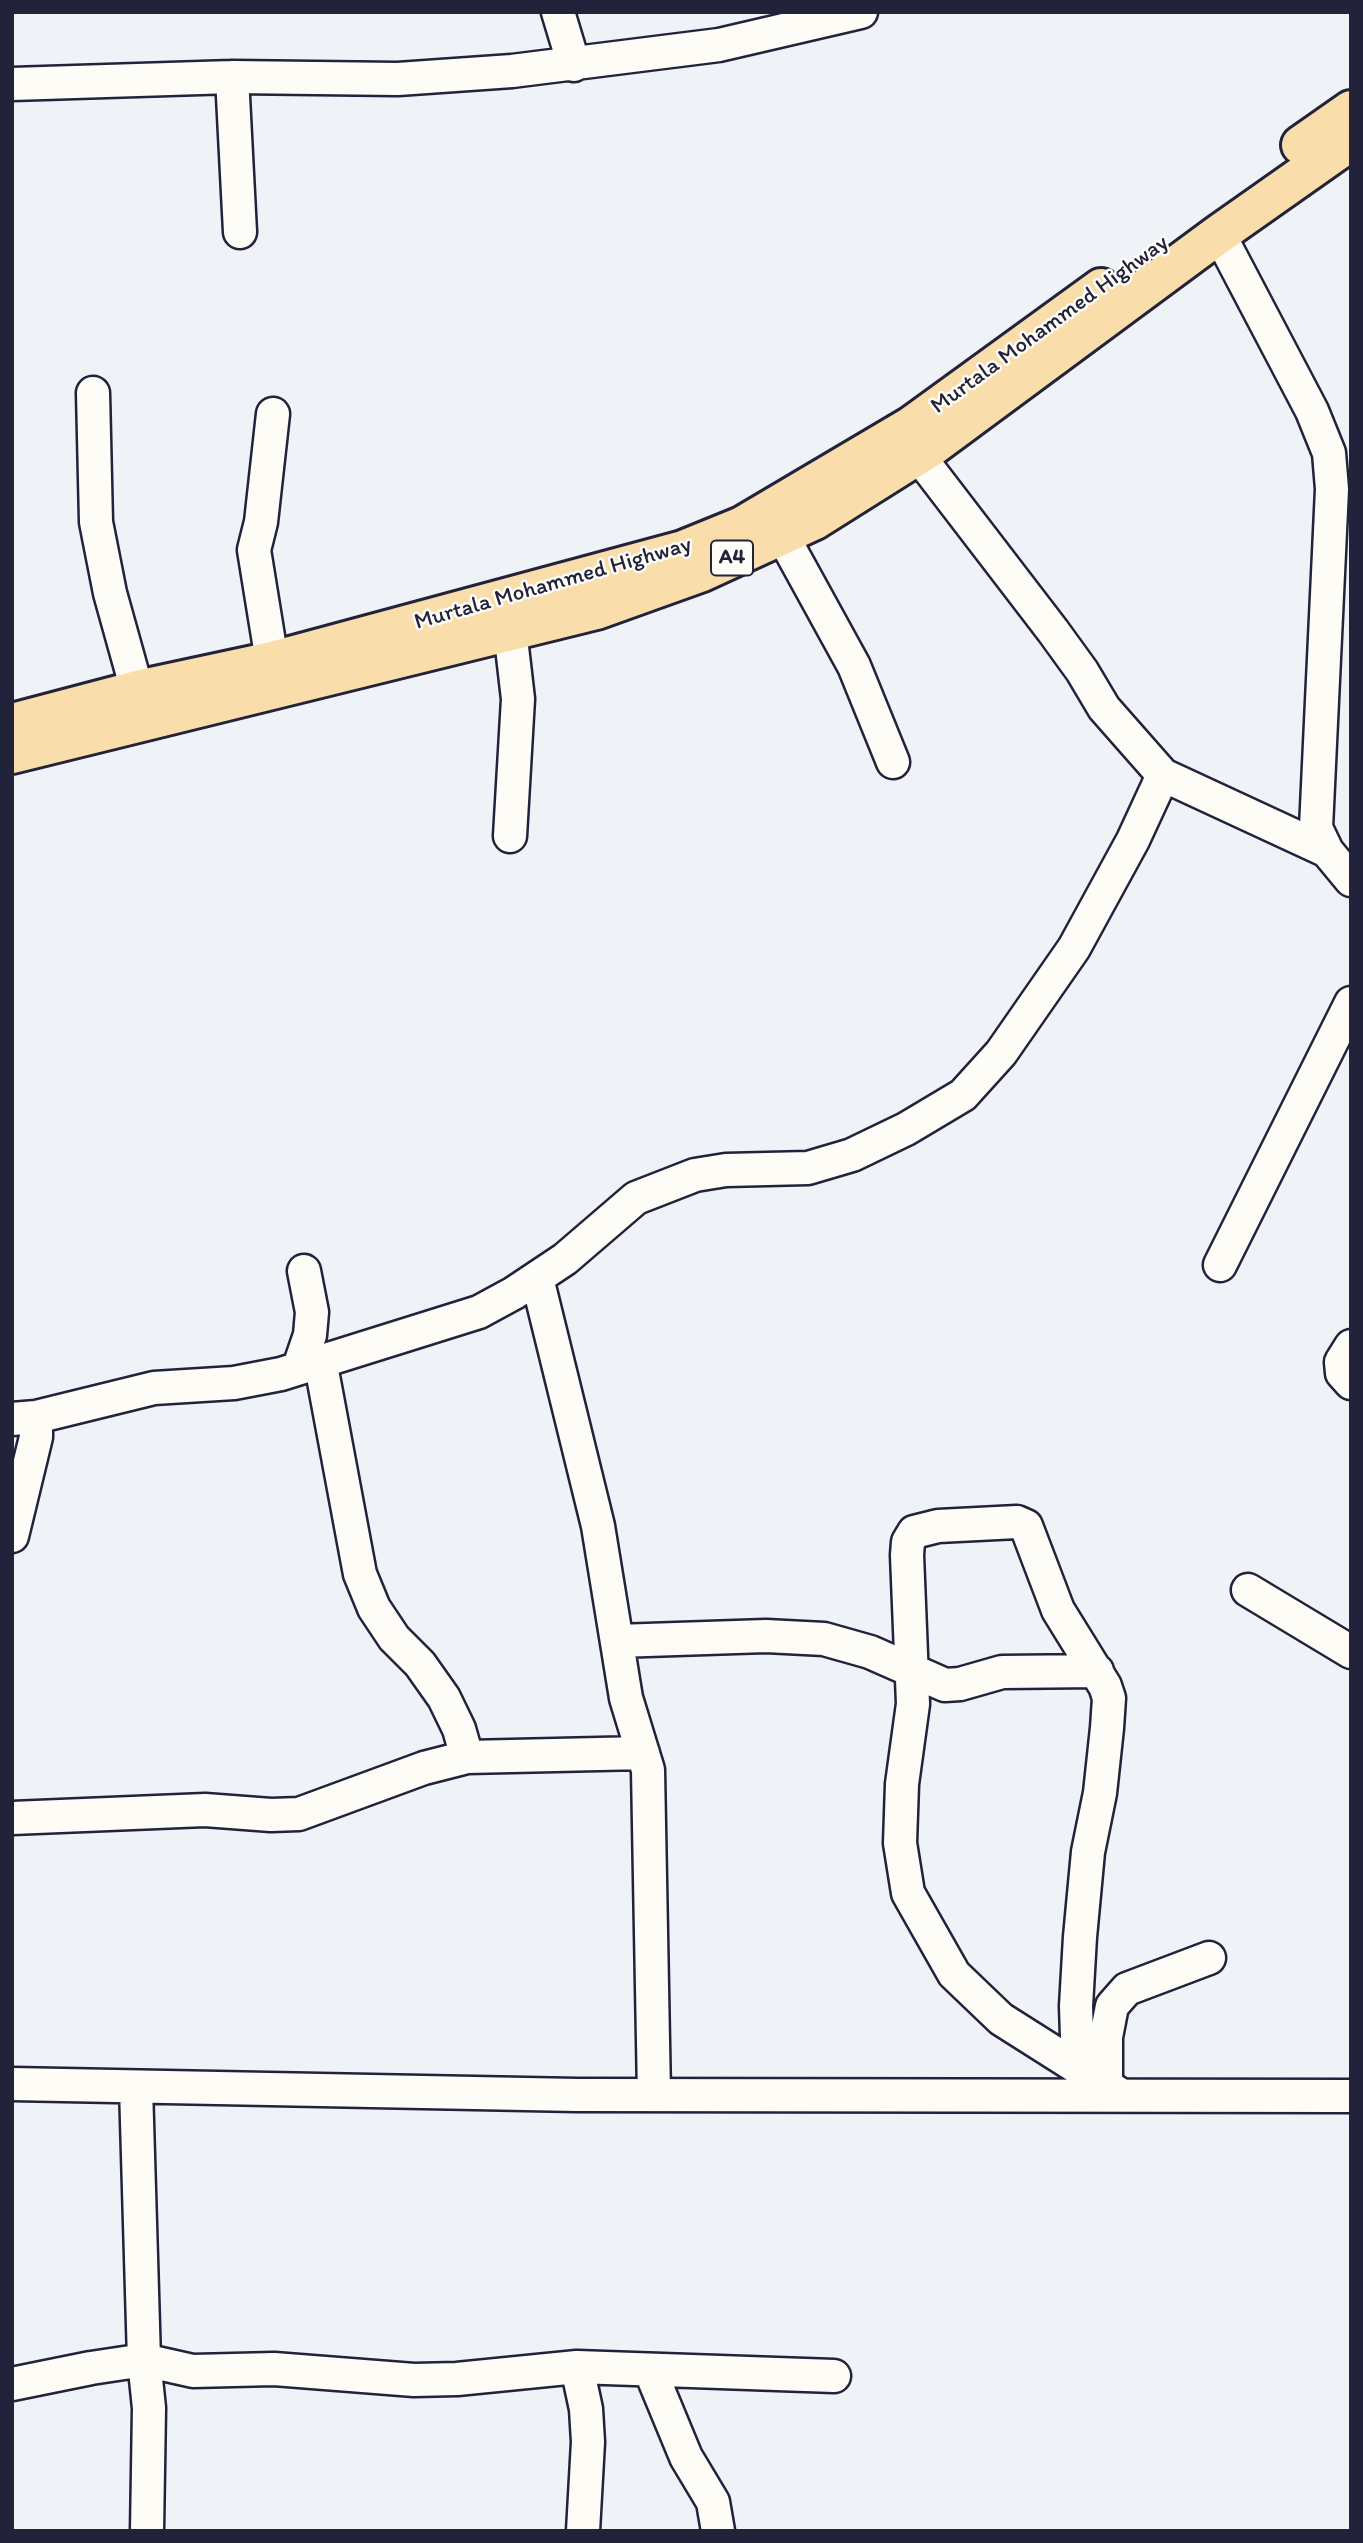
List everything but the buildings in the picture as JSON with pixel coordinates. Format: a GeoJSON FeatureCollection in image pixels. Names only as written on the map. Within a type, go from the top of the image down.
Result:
{"type":"FeatureCollection","features":[{"type":"Feature","properties":{"kind":"highway","name":"Murtala Mohammed Highway"},"geometry":{"type":"LineString","coordinates":[[12,723],[137,691],[272,661],[683,550],[742,526],[911,426],[1351,110]]}},
{"type":"Feature","properties":{"kind":"highway","name":"A4"},"geometry":{"type":"LineString","coordinates":[[12,754],[596,610],[702,572],[815,520],[918,455],[1219,234],[1351,141]]}},
{"type":"Feature","properties":{"kind":"street"},"geometry":{"type":"LineString","coordinates":[[558,12],[574,65]]}},
{"type":"Feature","properties":{"kind":"street"},"geometry":{"type":"LineString","coordinates":[[12,84],[232,77],[398,79],[574,65],[719,45],[860,12]]}},
{"type":"Feature","properties":{"kind":"street"},"geometry":{"type":"LineString","coordinates":[[232,77],[240,232]]}},
{"type":"Feature","properties":{"kind":"street"},"geometry":{"type":"LineString","coordinates":[[1219,234],[1312,411],[1329,453],[1341,459],[1332,489],[1315,802],[1316,828],[1327,851],[1351,880]]}},
{"type":"Feature","properties":{"kind":"street"},"geometry":{"type":"LineString","coordinates":[[93,393],[96,522],[110,593],[137,691]]}},
{"type":"Feature","properties":{"kind":"street"},"geometry":{"type":"LineString","coordinates":[[272,661],[254,550],[261,522],[273,414]]}},
{"type":"Feature","properties":{"kind":"street"},"geometry":{"type":"LineString","coordinates":[[918,455],[1060,640],[1104,708],[1163,775],[1327,851]]}},
{"type":"Feature","properties":{"kind":"street"},"geometry":{"type":"LineString","coordinates":[[782,535],[854,666],[893,762]]}},
{"type":"Feature","properties":{"kind":"street"},"geometry":{"type":"LineString","coordinates":[[510,630],[518,699],[510,836]]}},
{"type":"Feature","properties":{"kind":"street"},"geometry":{"type":"LineString","coordinates":[[12,1536],[36,1437],[24,1418],[154,1388],[234,1383],[479,1312],[565,1259],[636,1198],[695,1175],[726,1170],[808,1168],[852,1155],[906,1129],[962,1095],[1001,1053],[1074,948],[1133,840],[1163,775]]}},
{"type":"Feature","properties":{"kind":"street"},"geometry":{"type":"LineString","coordinates":[[1220,1265],[1351,1003]]}},
{"type":"Feature","properties":{"kind":"street"},"geometry":{"type":"LineString","coordinates":[[304,1271],[312,1312],[309,1363],[360,1574],[374,1608],[387,1628],[420,1664],[444,1698],[459,1729],[467,1757]]}},
{"type":"Feature","properties":{"kind":"street"},"geometry":{"type":"LineString","coordinates":[[537,1278],[598,1526],[626,1698],[651,1787],[654,2095]]}},
{"type":"Feature","properties":{"kind":"street"},"geometry":{"type":"LineString","coordinates":[[1351,1346],[1341,1362],[1342,1373],[1351,1383]]}},
{"type":"Feature","properties":{"kind":"street"},"geometry":{"type":"LineString","coordinates":[[1078,2068],[1076,2006],[1080,1937],[1088,1852],[1100,1793],[1108,1708],[1105,1686],[1058,1610],[1026,1527],[1017,1522],[938,1527],[914,1532],[908,1542],[907,1555],[914,1669],[900,1843],[908,1893],[954,1974],[1001,2019],[1078,2068],[1114,2090]]}},
{"type":"Feature","properties":{"kind":"street"},"geometry":{"type":"LineString","coordinates":[[1248,1590],[1351,1652]]}},
{"type":"Feature","properties":{"kind":"street"},"geometry":{"type":"LineString","coordinates":[[617,1641],[766,1636],[824,1639],[914,1669],[945,1685],[960,1684],[1002,1672],[1097,1671]]}},
{"type":"Feature","properties":{"kind":"street"},"geometry":{"type":"LineString","coordinates":[[12,1818],[205,1810],[271,1815],[299,1814],[424,1768],[467,1757],[643,1753]]}},
{"type":"Feature","properties":{"kind":"street"},"geometry":{"type":"LineString","coordinates":[[1114,2090],[1106,2037],[1112,2006],[1127,1989],[1209,1958]]}},
{"type":"Feature","properties":{"kind":"street"},"geometry":{"type":"LineString","coordinates":[[12,2084],[654,2095],[1114,2090],[1351,2096]]}},
{"type":"Feature","properties":{"kind":"street"},"geometry":{"type":"LineString","coordinates":[[136,2087],[144,2360],[149,2408],[146,2531]]}},
{"type":"Feature","properties":{"kind":"street"},"geometry":{"type":"LineString","coordinates":[[12,2385],[90,2368],[144,2360],[193,2371],[274,2369],[414,2380],[457,2379],[577,2367],[834,2376]]}},
{"type":"Feature","properties":{"kind":"street"},"geometry":{"type":"LineString","coordinates":[[577,2367],[586,2409],[588,2442],[583,2531]]}},
{"type":"Feature","properties":{"kind":"street"},"geometry":{"type":"LineString","coordinates":[[650,2370],[686,2457],[713,2502],[718,2531]]}}]}
